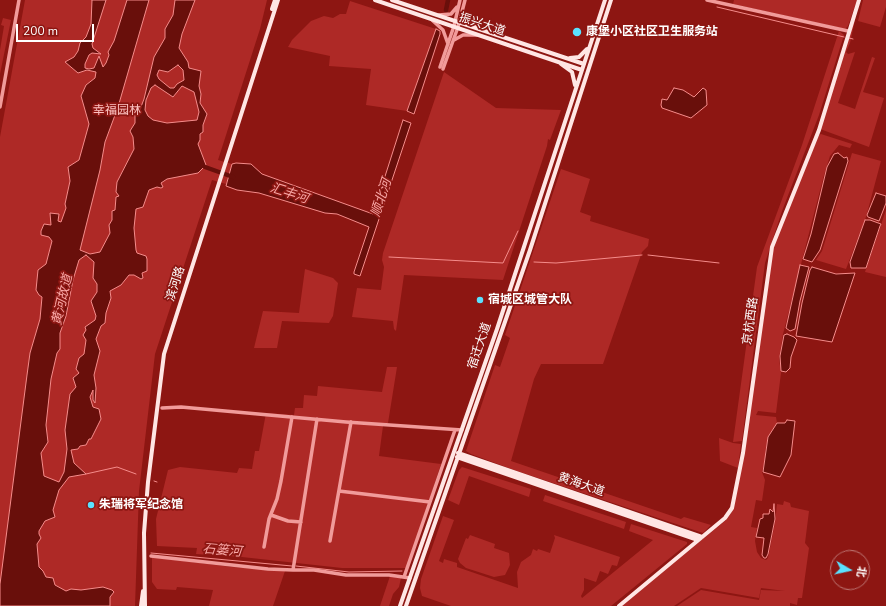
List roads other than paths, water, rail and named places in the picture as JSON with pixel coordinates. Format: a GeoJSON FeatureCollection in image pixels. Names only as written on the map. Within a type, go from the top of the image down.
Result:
{"type":"FeatureCollection","features":[{"type":"Feature","properties":{"kind":"main road"},"geometry":{"type":"LineString","coordinates":[[272,20],[275,0]]}},
{"type":"Feature","properties":{"kind":"main road"},"geometry":{"type":"LineString","coordinates":[[272,20],[279,0]]}},
{"type":"Feature","properties":{"kind":"main road","name":"振兴大道"},"geometry":{"type":"LineString","coordinates":[[375,0],[582,70]]}},
{"type":"Feature","properties":{"kind":"main road","name":"振兴大道"},"geometry":{"type":"LineString","coordinates":[[392,0],[584,64]]}},
{"type":"Feature","properties":{"kind":"main road","name":"宿迁大道"},"geometry":{"type":"LineString","coordinates":[[400,606],[454,454],[605,0]]}},
{"type":"Feature","properties":{"kind":"main road","name":"宿迁大道"},"geometry":{"type":"LineString","coordinates":[[406,606],[530,250],[611,0]]}},
{"type":"Feature","properties":{"kind":"main road","name":"京杭西路"},"geometry":{"type":"LineString","coordinates":[[619,606],[725,518],[732,508],[743,453],[772,247],[819,130],[858,0]]}},
{"type":"Feature","properties":{"kind":"main road","name":"滨河路"},"geometry":{"type":"LineString","coordinates":[[145,606],[144,533],[148,482],[164,354],[272,20]]}},
{"type":"Feature","properties":{"kind":"main road"},"geometry":{"type":"LineString","coordinates":[[553,54],[570,58],[579,57],[585,53],[594,36]]}},
{"type":"Feature","properties":{"kind":"main road"},"geometry":{"type":"LineString","coordinates":[[550,58],[572,72],[576,83],[573,98]]}},
{"type":"Feature","properties":{"kind":"main road","name":"黄海大道"},"geometry":{"type":"LineString","coordinates":[[454,454],[698,540]]}},
{"type":"Feature","properties":{"kind":"main road","name":"黄海大道"},"geometry":{"type":"LineString","coordinates":[[459,456],[702,537]]}},
{"type":"Feature","properties":{"kind":"main road","name":"滨河路"},"geometry":{"type":"LineString","coordinates":[[142,606],[144,584]]}},
{"type":"Feature","properties":{"kind":"street"},"geometry":{"type":"LineString","coordinates":[[0,107],[1,91],[19,0]]}},
{"type":"Feature","properties":{"kind":"street"},"geometry":{"type":"LineString","coordinates":[[456,27],[453,41],[442,68],[448,46],[465,0]]}},
{"type":"Feature","properties":{"kind":"street"},"geometry":{"type":"LineString","coordinates":[[707,0],[848,31]]}},
{"type":"Feature","properties":{"kind":"street"},"geometry":{"type":"LineString","coordinates":[[435,14],[451,14],[460,1]]}},
{"type":"Feature","properties":{"kind":"street"},"geometry":{"type":"LineString","coordinates":[[458,21],[460,1]]}},
{"type":"Feature","properties":{"kind":"street"},"geometry":{"type":"LineString","coordinates":[[463,8],[466,20],[481,29]]}},
{"type":"Feature","properties":{"kind":"street"},"geometry":{"type":"LineString","coordinates":[[430,18],[443,30],[448,46]]}},
{"type":"Feature","properties":{"kind":"street"},"geometry":{"type":"LineString","coordinates":[[453,41],[463,35],[480,35]]}},
{"type":"Feature","properties":{"kind":"street"},"geometry":{"type":"LineString","coordinates":[[162,408],[181,407],[462,430]]}},
{"type":"Feature","properties":{"kind":"street"},"geometry":{"type":"LineString","coordinates":[[264,547],[269,519],[280,487],[292,417]]}},
{"type":"Feature","properties":{"kind":"street"},"geometry":{"type":"LineString","coordinates":[[293,570],[318,419]]}},
{"type":"Feature","properties":{"kind":"street"},"geometry":{"type":"LineString","coordinates":[[330,541],[351,422]]}},
{"type":"Feature","properties":{"kind":"street"},"geometry":{"type":"LineString","coordinates":[[404,577],[455,430]]}},
{"type":"Feature","properties":{"kind":"street"},"geometry":{"type":"LineString","coordinates":[[339,491],[430,502]]}},
{"type":"Feature","properties":{"kind":"street"},"geometry":{"type":"LineString","coordinates":[[271,515],[288,521],[301,522]]}},
{"type":"Feature","properties":{"kind":"street"},"geometry":{"type":"LineString","coordinates":[[151,556],[268,569],[314,570],[346,575],[390,575],[410,578]]}},
{"type":"Feature","properties":{"kind":"water","name":"黄河故道"},"geometry":{"type":"Polygon","coordinates":[[[92,0],[106,0],[92,44],[93,48],[101,54],[92,53],[89,55],[85,68],[89,69],[94,68],[99,56],[103,67],[106,63],[109,55],[108,52],[114,41],[127,0],[149,0],[118,107],[105,142],[100,170],[80,250],[90,254],[100,252],[110,233],[109,225],[112,220],[112,211],[115,210],[116,197],[119,196],[116,192],[117,182],[134,149],[133,137],[130,131],[135,123],[135,113],[139,112],[144,99],[154,57],[165,38],[165,29],[173,15],[175,0],[195,0],[182,34],[179,48],[188,62],[189,68],[201,71],[199,86],[201,94],[200,103],[207,114],[203,125],[203,132],[200,134],[198,144],[206,165],[198,173],[167,179],[161,183],[163,187],[157,187],[149,190],[143,207],[136,209],[134,228],[136,250],[137,253],[146,256],[147,271],[142,273],[143,278],[141,279],[134,275],[129,275],[121,285],[110,291],[111,298],[106,313],[105,323],[101,326],[96,339],[100,351],[94,375],[96,388],[95,403],[93,400],[93,390],[90,397],[93,407],[99,409],[101,419],[91,439],[89,439],[86,445],[80,446],[78,449],[71,450],[74,463],[86,474],[69,477],[59,490],[53,510],[55,517],[45,521],[39,531],[41,538],[37,544],[39,567],[46,577],[53,578],[55,585],[66,591],[71,589],[81,590],[103,587],[112,590],[114,592],[110,597],[110,606],[0,606],[0,584],[30,353],[40,319],[42,297],[36,290],[38,270],[46,264],[52,241],[49,237],[41,235],[41,231],[44,224],[51,225],[50,213],[59,214],[58,221],[61,222],[66,208],[65,204],[70,181],[68,167],[79,160],[89,124],[81,96],[86,85],[95,78],[96,72],[87,70],[78,73],[65,62],[74,57],[78,51],[80,43],[86,37],[91,24],[92,0]],[[178,65],[168,72],[159,70],[157,75],[159,79],[170,88],[174,88],[177,84],[184,80],[183,70],[178,65]],[[155,85],[151,88],[146,100],[145,110],[148,116],[153,120],[167,123],[197,120],[199,112],[194,92],[182,86],[173,97],[155,85]],[[86,255],[79,260],[73,280],[66,316],[60,333],[60,349],[57,353],[51,379],[46,425],[48,442],[41,453],[44,476],[59,482],[64,472],[67,449],[65,430],[70,394],[76,387],[73,378],[79,373],[76,369],[79,358],[84,354],[86,340],[83,335],[86,330],[85,327],[95,320],[96,316],[91,301],[97,292],[97,284],[93,278],[94,262],[86,255]]]}},
{"type":"Feature","properties":{"kind":"water"},"geometry":{"type":"Polygon","coordinates":[[[436,29],[440,31],[440,34],[414,114],[407,111],[436,29]]]}},
{"type":"Feature","properties":{"kind":"water"},"geometry":{"type":"Polygon","coordinates":[[[674,88],[683,90],[694,97],[703,88],[706,90],[707,105],[691,118],[662,108],[662,99],[667,100],[674,88]]]}},
{"type":"Feature","properties":{"kind":"water"},"geometry":{"type":"Polygon","coordinates":[[[403,120],[411,123],[360,276],[354,274],[354,272],[369,227],[337,214],[325,213],[259,193],[237,190],[226,186],[232,164],[251,164],[262,174],[373,214],[403,120]]]}},
{"type":"Feature","properties":{"kind":"water"},"geometry":{"type":"Polygon","coordinates":[[[838,153],[844,158],[847,157],[848,161],[820,250],[812,262],[803,259],[811,234],[827,167],[834,154],[838,153]]]}},
{"type":"Feature","properties":{"kind":"water"},"geometry":{"type":"Polygon","coordinates":[[[876,193],[886,196],[886,203],[879,221],[868,217],[867,215],[876,193]]]}},
{"type":"Feature","properties":{"kind":"water"},"geometry":{"type":"Polygon","coordinates":[[[865,220],[870,220],[881,224],[866,268],[851,268],[850,262],[865,220]]]}},
{"type":"Feature","properties":{"kind":"water"},"geometry":{"type":"Polygon","coordinates":[[[800,265],[809,267],[800,301],[795,329],[790,331],[786,328],[800,265]]]}},
{"type":"Feature","properties":{"kind":"water"},"geometry":{"type":"Polygon","coordinates":[[[812,267],[836,274],[855,273],[832,342],[796,336],[802,303],[812,267]]]}},
{"type":"Feature","properties":{"kind":"water"},"geometry":{"type":"Polygon","coordinates":[[[787,334],[797,340],[791,357],[790,368],[786,372],[781,371],[780,356],[784,335],[787,334]]]}},
{"type":"Feature","properties":{"kind":"water"},"geometry":{"type":"Polygon","coordinates":[[[787,420],[795,421],[791,455],[780,477],[763,472],[768,437],[777,423],[785,423],[787,420]]]}},
{"type":"Feature","properties":{"kind":"water"},"geometry":{"type":"Polygon","coordinates":[[[774,504],[775,519],[768,554],[766,558],[764,558],[762,555],[764,538],[756,537],[760,519],[763,518],[763,514],[769,514],[770,509],[773,512],[774,504]]]}},
{"type":"Feature","properties":{"kind":"waterway","name":"顺北河"},"geometry":{"type":"LineString","coordinates":[[446,10],[448,0]]}},
{"type":"Feature","properties":{"kind":"waterway"},"geometry":{"type":"LineString","coordinates":[[717,7],[844,37]]}},
{"type":"Feature","properties":{"kind":"waterway"},"geometry":{"type":"LineString","coordinates":[[849,38],[853,39]]}},
{"type":"Feature","properties":{"kind":"waterway","name":"汇丰河"},"geometry":{"type":"LineString","coordinates":[[205,167],[233,177]]}},
{"type":"Feature","properties":{"kind":"waterway"},"geometry":{"type":"LineString","coordinates":[[389,257],[503,263],[518,231]]}},
{"type":"Feature","properties":{"kind":"waterway"},"geometry":{"type":"LineString","coordinates":[[534,262],[556,263],[642,255]]}},
{"type":"Feature","properties":{"kind":"waterway"},"geometry":{"type":"LineString","coordinates":[[648,255],[719,263]]}},
{"type":"Feature","properties":{"kind":"waterway"},"geometry":{"type":"LineString","coordinates":[[86,474],[117,467],[136,474]]}},
{"type":"Feature","properties":{"kind":"waterway","name":"石篓河"},"geometry":{"type":"LineString","coordinates":[[151,553],[292,566]]}},
{"type":"Feature","properties":{"kind":"waterway","name":"石篓河"},"geometry":{"type":"LineString","coordinates":[[296,566],[349,572],[402,571]]}},
{"type":"Feature","properties":{"kind":"place","name":"康堡小区社区卫生服务站"},"geometry":{"type":"Point","coordinates":[577,32]}},
{"type":"Feature","properties":{"kind":"place","name":"宿城区城管大队"},"geometry":{"type":"Point","coordinates":[480,300]}},
{"type":"Feature","properties":{"kind":"place","name":"朱瑞将军纪念馆"},"geometry":{"type":"Point","coordinates":[91,505]}},
{"type":"Feature","properties":{"kind":"park label","name":"幸福园林"},"geometry":{"type":"Point","coordinates":[117,111]}}]}
